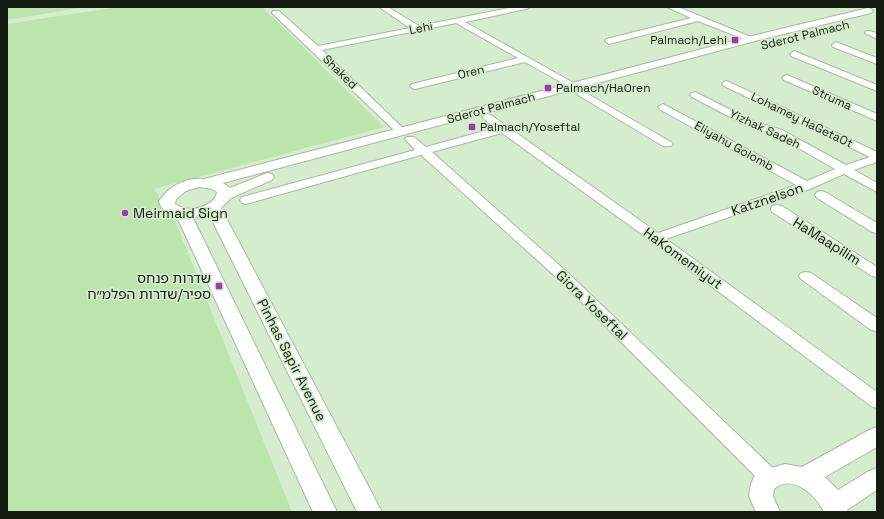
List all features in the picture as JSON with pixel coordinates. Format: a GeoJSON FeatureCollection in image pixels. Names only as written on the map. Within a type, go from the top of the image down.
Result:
{"type":"FeatureCollection","features":[{"type":"Feature","properties":{"kind":"street"},"geometry":{"type":"LineString","coordinates":[[383,7],[418,29]]}},
{"type":"Feature","properties":{"kind":"street","name":"Lehi"},"geometry":{"type":"LineString","coordinates":[[316,49],[458,21],[505,9],[526,7]]}},
{"type":"Feature","properties":{"kind":"street"},"geometry":{"type":"LineString","coordinates":[[671,7],[752,39]]}},
{"type":"Feature","properties":{"kind":"street","name":"Sderot Palmach"},"geometry":{"type":"LineString","coordinates":[[207,183],[487,117],[752,39],[872,12]]}},
{"type":"Feature","properties":{"kind":"street","name":"Sderot Palmach"},"geometry":{"type":"LineString","coordinates":[[219,201],[260,179],[406,136],[872,12]]}},
{"type":"Feature","properties":{"kind":"street","name":"Shaked"},"geometry":{"type":"LineString","coordinates":[[276,13],[316,49],[406,136]]}},
{"type":"Feature","properties":{"kind":"street"},"geometry":{"type":"LineString","coordinates":[[609,41],[699,18]]}},
{"type":"Feature","properties":{"kind":"street"},"geometry":{"type":"LineString","coordinates":[[458,21],[578,89],[667,144]]}},
{"type":"Feature","properties":{"kind":"street"},"geometry":{"type":"LineString","coordinates":[[836,45],[877,61]]}},
{"type":"Feature","properties":{"kind":"street"},"geometry":{"type":"LineString","coordinates":[[794,54],[877,88]]}},
{"type":"Feature","properties":{"kind":"street","name":"Oren"},"geometry":{"type":"LineString","coordinates":[[415,86],[526,59]]}},
{"type":"Feature","properties":{"kind":"street","name":"Struma"},"geometry":{"type":"LineString","coordinates":[[787,78],[877,118]]}},
{"type":"Feature","properties":{"kind":"street","name":"Lohamey HaGetaOt"},"geometry":{"type":"LineString","coordinates":[[727,84],[877,157]]}},
{"type":"Feature","properties":{"kind":"street","name":"Yizhak Sadeh"},"geometry":{"type":"LineString","coordinates":[[695,95],[749,123],[778,132],[877,188]]}},
{"type":"Feature","properties":{"kind":"street","name":"Eliyahu Golomb"},"geometry":{"type":"LineString","coordinates":[[663,107],[806,186]]}},
{"type":"Feature","properties":{"kind":"street","name":"HaKomemiyut"},"geometry":{"type":"LineString","coordinates":[[487,117],[656,238],[877,401]]}},
{"type":"Feature","properties":{"kind":"street"},"geometry":{"type":"LineString","coordinates":[[246,200],[422,150],[503,129]]}},
{"type":"Feature","properties":{"kind":"street","name":"Giora Yoseftal"},"geometry":{"type":"LineString","coordinates":[[406,136],[562,275],[769,477]]}},
{"type":"Feature","properties":{"kind":"street","name":"Katznelson"},"geometry":{"type":"LineString","coordinates":[[656,238],[806,186],[877,157]]}},
{"type":"Feature","properties":{"kind":"street"},"geometry":{"type":"LineString","coordinates":[[207,183],[185,186],[174,192],[169,196],[167,201],[168,206],[183,213],[198,212],[219,201]]}},
{"type":"Feature","properties":{"kind":"street","name":"Pinhas Sapir Avenue"},"geometry":{"type":"LineString","coordinates":[[207,183],[220,187],[224,190],[219,201],[370,512]]}},
{"type":"Feature","properties":{"kind":"street"},"geometry":{"type":"LineString","coordinates":[[821,195],[877,229]]}},
{"type":"Feature","properties":{"kind":"street","name":"HaMaapilim"},"geometry":{"type":"LineString","coordinates":[[777,209],[877,272]]}},
{"type":"Feature","properties":{"kind":"street"},"geometry":{"type":"LineString","coordinates":[[183,213],[324,512]]}},
{"type":"Feature","properties":{"kind":"street"},"geometry":{"type":"LineString","coordinates":[[806,276],[877,326]]}},
{"type":"Feature","properties":{"kind":"street"},"geometry":{"type":"LineString","coordinates":[[805,477],[877,436]]}},
{"type":"Feature","properties":{"kind":"street"},"geometry":{"type":"LineString","coordinates":[[768,512],[762,501],[760,491],[763,483],[769,477],[776,474],[785,473],[805,477],[823,489],[835,508],[877,478]]}},
{"type":"Feature","properties":{"kind":"green space"},"geometry":{"type":"Polygon","coordinates":[[[7,7],[84,7],[7,20],[7,7]]]}},
{"type":"Feature","properties":{"kind":"green space"},"geometry":{"type":"Polygon","coordinates":[[[118,7],[262,7],[384,127],[154,189],[175,221],[292,512],[7,512],[7,24],[118,7]]]}},
{"type":"Feature","properties":{"kind":"place","name":"Palmach/Lehi"},"geometry":{"type":"Point","coordinates":[735,40]}},
{"type":"Feature","properties":{"kind":"place","name":"Palmach/HaOren"},"geometry":{"type":"Point","coordinates":[548,88]}},
{"type":"Feature","properties":{"kind":"place","name":"Palmach/Yoseftal"},"geometry":{"type":"Point","coordinates":[472,127]}},
{"type":"Feature","properties":{"kind":"place","name":"Meirmaid Sign"},"geometry":{"type":"Point","coordinates":[125,213]}},
{"type":"Feature","properties":{"kind":"place","name":"שדרות פנחס ספיר/שדרות הפלמ״ח"},"geometry":{"type":"Point","coordinates":[219,286]}}]}
